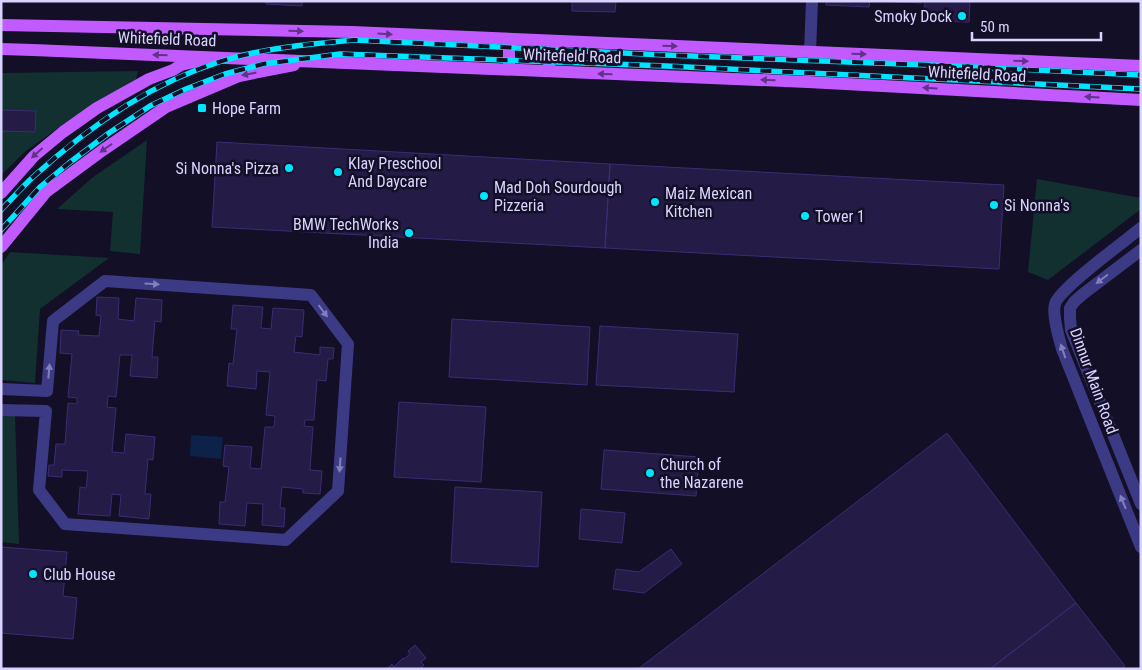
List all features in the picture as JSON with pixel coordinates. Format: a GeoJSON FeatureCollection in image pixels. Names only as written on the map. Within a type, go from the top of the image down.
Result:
{"type":"FeatureCollection","features":[{"type":"Feature","properties":{"kind":"main road"},"geometry":{"type":"LineString","coordinates":[[1,15],[18,25]]}},
{"type":"Feature","properties":{"kind":"main road","name":"Whitefield Road"},"geometry":{"type":"LineString","coordinates":[[1,25],[74,28],[352,32],[1141,66]]}},
{"type":"Feature","properties":{"kind":"main road"},"geometry":{"type":"LineString","coordinates":[[509,40],[509,70]]}},
{"type":"Feature","properties":{"kind":"main road"},"geometry":{"type":"LineString","coordinates":[[549,71],[550,41]]}},
{"type":"Feature","properties":{"kind":"main road","name":"Whitefield Road"},"geometry":{"type":"LineString","coordinates":[[1,50],[217,57],[808,82],[1141,100]]}},
{"type":"Feature","properties":{"kind":"main road"},"geometry":{"type":"LineString","coordinates":[[1,193],[34,156],[62,132],[97,108],[149,79],[181,66],[217,57]]}},
{"type":"Feature","properties":{"kind":"main road"},"geometry":{"type":"LineString","coordinates":[[1,247],[46,192],[103,150],[166,108],[239,76],[314,61]]}},
{"type":"Feature","properties":{"kind":"street"},"geometry":{"type":"LineString","coordinates":[[810,52],[812,1]]}},
{"type":"Feature","properties":{"kind":"street","name":"Dinnur Main Road"},"geometry":{"type":"LineString","coordinates":[[1141,228],[1062,292],[1055,304],[1055,320],[1062,349],[1141,547]]}},
{"type":"Feature","properties":{"kind":"street","name":"Dinnur Main Road"},"geometry":{"type":"LineString","coordinates":[[1141,250],[1083,294],[1070,308],[1071,330],[1141,504]]}},
{"type":"Feature","properties":{"kind":"street"},"geometry":{"type":"LineString","coordinates":[[105,281],[311,295],[348,344],[338,491],[286,540],[65,524],[39,490],[47,392],[53,321],[105,281]]}},
{"type":"Feature","properties":{"kind":"street"},"geometry":{"type":"LineString","coordinates":[[1,389],[47,392]]}},
{"type":"Feature","properties":{"kind":"street"},"geometry":{"type":"LineString","coordinates":[[1,410],[46,411]]}},
{"type":"Feature","properties":{"kind":"green space"},"geometry":{"type":"Polygon","coordinates":[[[138,71],[136,79],[72,118],[26,151],[1,175],[1,73],[138,71]]]}},
{"type":"Feature","properties":{"kind":"green space"},"geometry":{"type":"Polygon","coordinates":[[[147,140],[140,254],[110,251],[113,212],[57,209],[93,177],[147,140]]]}},
{"type":"Feature","properties":{"kind":"green space"},"geometry":{"type":"Polygon","coordinates":[[[1037,179],[1141,198],[1141,209],[1048,280],[1028,272],[1037,179]]]}},
{"type":"Feature","properties":{"kind":"green space"},"geometry":{"type":"Polygon","coordinates":[[[10,252],[109,258],[40,309],[35,383],[1,380],[1,265],[10,252]]]}},
{"type":"Feature","properties":{"kind":"green space"},"geometry":{"type":"Polygon","coordinates":[[[1,414],[15,415],[19,544],[1,542],[1,414]]]}},
{"type":"Feature","properties":{"kind":"water"},"geometry":{"type":"Polygon","coordinates":[[[191,435],[223,437],[221,459],[190,456],[191,435]]]}},
{"type":"Feature","properties":{"kind":"building"},"geometry":{"type":"Polygon","coordinates":[[[266,1],[302,1],[302,6],[266,4],[266,1]]]}},
{"type":"Feature","properties":{"kind":"building"},"geometry":{"type":"Polygon","coordinates":[[[572,1],[616,1],[615,12],[572,11],[572,1]]]}},
{"type":"Feature","properties":{"kind":"building"},"geometry":{"type":"Polygon","coordinates":[[[826,1],[870,1],[869,7],[826,5],[826,1]]]}},
{"type":"Feature","properties":{"kind":"building"},"geometry":{"type":"Polygon","coordinates":[[[880,1],[921,1],[921,3],[880,1]]]}},
{"type":"Feature","properties":{"kind":"building"},"geometry":{"type":"Polygon","coordinates":[[[925,1],[970,1],[969,22],[924,21],[925,1]]]}},
{"type":"Feature","properties":{"kind":"building"},"geometry":{"type":"Polygon","coordinates":[[[1,110],[36,111],[35,132],[1,131],[1,110]]]}},
{"type":"Feature","properties":{"kind":"building"},"geometry":{"type":"Polygon","coordinates":[[[217,142],[610,164],[605,248],[212,227],[217,142]]]}},
{"type":"Feature","properties":{"kind":"building","name":"Tower 1"},"geometry":{"type":"Polygon","coordinates":[[[610,164],[1004,185],[999,269],[605,248],[610,164]]]}},
{"type":"Feature","properties":{"kind":"building"},"geometry":{"type":"Polygon","coordinates":[[[97,297],[119,298],[118,319],[134,321],[136,298],[162,300],[161,322],[155,321],[152,357],[158,357],[157,378],[130,376],[132,355],[120,355],[116,397],[108,396],[107,407],[116,408],[112,452],[124,453],[126,434],[155,437],[153,460],[148,459],[145,494],[151,494],[149,519],[119,516],[121,495],[112,494],[110,516],[78,514],[80,487],[86,488],[88,471],[62,470],[62,477],[48,476],[49,465],[54,465],[56,444],[65,444],[68,403],[77,404],[77,398],[68,397],[72,354],[60,353],[61,330],[79,331],[78,335],[99,336],[101,316],[96,315],[97,297]]]}},
{"type":"Feature","properties":{"kind":"building"},"geometry":{"type":"Polygon","coordinates":[[[233,305],[263,307],[261,328],[271,329],[273,308],[304,310],[302,337],[296,336],[294,352],[320,355],[320,347],[334,348],[333,359],[328,359],[326,381],[317,380],[314,420],[305,420],[304,426],[313,427],[310,470],[322,471],[320,494],[303,493],[303,489],[282,487],[280,508],[285,508],[284,527],[262,525],[263,504],[247,503],[245,526],[219,524],[220,502],[225,502],[229,467],[223,466],[225,445],[252,447],[250,468],[261,469],[265,427],[274,427],[275,416],[266,415],[270,372],[257,371],[256,389],[227,386],[229,363],[233,364],[237,329],[231,329],[233,305]]]}},
{"type":"Feature","properties":{"kind":"building"},"geometry":{"type":"Polygon","coordinates":[[[452,319],[590,327],[587,385],[449,377],[452,319]]]}},
{"type":"Feature","properties":{"kind":"building"},"geometry":{"type":"Polygon","coordinates":[[[600,326],[738,334],[734,392],[596,385],[600,326]]]}},
{"type":"Feature","properties":{"kind":"building"},"geometry":{"type":"Polygon","coordinates":[[[399,402],[486,407],[481,482],[394,477],[399,402]]]}},
{"type":"Feature","properties":{"kind":"building"},"geometry":{"type":"Polygon","coordinates":[[[947,433],[1076,603],[990,669],[638,669],[947,433]]]}},
{"type":"Feature","properties":{"kind":"building","name":"Church of the Nazarene"},"geometry":{"type":"Polygon","coordinates":[[[604,450],[699,457],[696,496],[601,489],[604,450]]]}},
{"type":"Feature","properties":{"kind":"building"},"geometry":{"type":"Polygon","coordinates":[[[455,487],[542,492],[538,567],[451,562],[455,487]]]}},
{"type":"Feature","properties":{"kind":"building"},"geometry":{"type":"Polygon","coordinates":[[[581,509],[625,513],[622,543],[579,539],[581,509]]]}},
{"type":"Feature","properties":{"kind":"building","name":"Club House"},"geometry":{"type":"Polygon","coordinates":[[[1,547],[67,552],[63,596],[77,598],[73,639],[1,633],[1,547]]]}},
{"type":"Feature","properties":{"kind":"building"},"geometry":{"type":"Polygon","coordinates":[[[671,549],[682,564],[644,593],[613,589],[616,569],[639,572],[671,549]]]}},
{"type":"Feature","properties":{"kind":"building"},"geometry":{"type":"Polygon","coordinates":[[[1076,603],[1125,666],[1121,669],[990,669],[1076,603]]]}},
{"type":"Feature","properties":{"kind":"building"},"geometry":{"type":"Polygon","coordinates":[[[415,645],[426,658],[421,662],[424,665],[420,669],[387,669],[392,664],[394,667],[410,654],[408,651],[415,645]]]}},
{"type":"Feature","properties":{"kind":"railway"},"geometry":{"type":"LineString","coordinates":[[1,210],[33,177],[75,141],[120,109],[144,95],[168,82],[219,62],[252,53],[303,45],[354,40],[1141,75]]}},
{"type":"Feature","properties":{"kind":"railway"},"geometry":{"type":"LineString","coordinates":[[1,230],[40,187],[109,133],[150,106],[186,89],[225,74],[263,64],[340,54],[666,66],[1141,89]]}},
{"type":"Feature","properties":{"kind":"place","name":"Smoky Dock"},"geometry":{"type":"Point","coordinates":[962,16]}},
{"type":"Feature","properties":{"kind":"place","name":"Hope Farm"},"geometry":{"type":"Point","coordinates":[202,108]}},
{"type":"Feature","properties":{"kind":"place","name":"Si Nonna's Pizza"},"geometry":{"type":"Point","coordinates":[289,168]}},
{"type":"Feature","properties":{"kind":"place","name":"Klay Preschool And Daycare"},"geometry":{"type":"Point","coordinates":[338,172]}},
{"type":"Feature","properties":{"kind":"place","name":"Mad Doh Sourdough Pizzeria"},"geometry":{"type":"Point","coordinates":[484,196]}},
{"type":"Feature","properties":{"kind":"place","name":"Maiz Mexican Kitchen"},"geometry":{"type":"Point","coordinates":[655,202]}},
{"type":"Feature","properties":{"kind":"place","name":"Si Nonna's"},"geometry":{"type":"Point","coordinates":[994,205]}},
{"type":"Feature","properties":{"kind":"place","name":"Tower 1"},"geometry":{"type":"Point","coordinates":[805,216]}},
{"type":"Feature","properties":{"kind":"place","name":"BMW TechWorks India"},"geometry":{"type":"Point","coordinates":[409,233]}},
{"type":"Feature","properties":{"kind":"place","name":"Church of the Nazarene"},"geometry":{"type":"Point","coordinates":[650,473]}},
{"type":"Feature","properties":{"kind":"place","name":"Club House"},"geometry":{"type":"Point","coordinates":[33,574]}}]}
